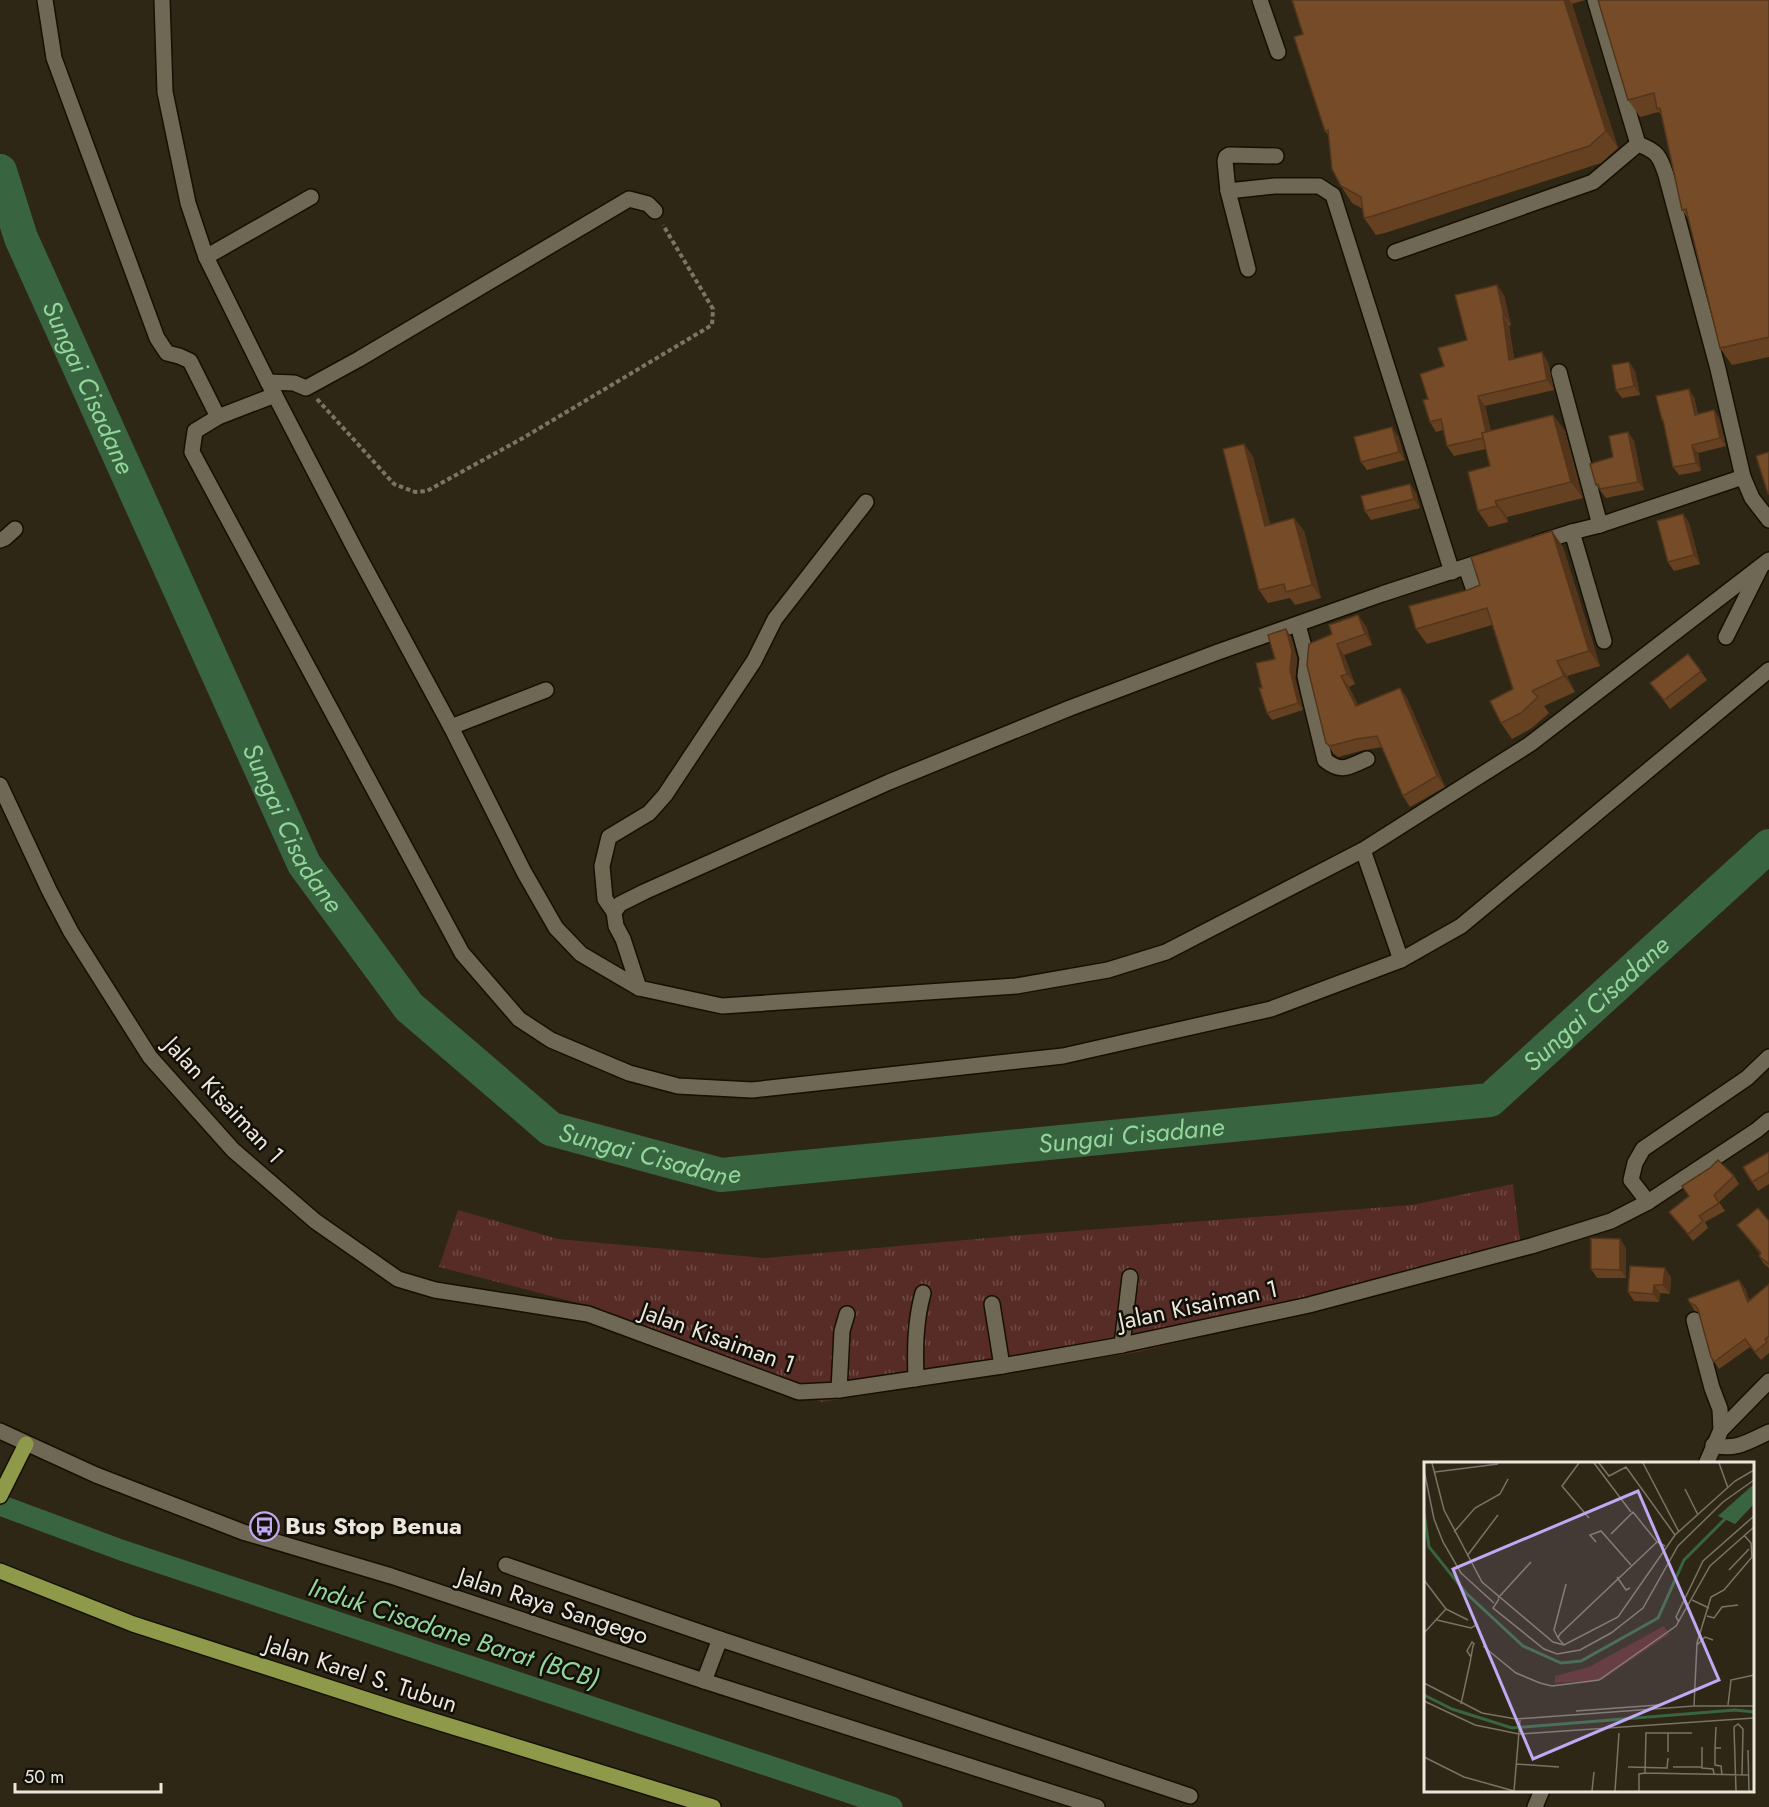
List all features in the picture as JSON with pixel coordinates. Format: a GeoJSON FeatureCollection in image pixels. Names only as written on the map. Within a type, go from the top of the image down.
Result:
{"type":"FeatureCollection","features":[{"type":"Feature","properties":{"kind":"main road"},"geometry":{"type":"LineString","coordinates":[[0,1496],[26,1444]]}},
{"type":"Feature","properties":{"kind":"main road","name":"Jalan Karel S. Tubun"},"geometry":{"type":"LineString","coordinates":[[0,1571],[133,1624],[408,1713],[713,1807]]}},
{"type":"Feature","properties":{"kind":"street"},"geometry":{"type":"LineString","coordinates":[[45,0],[54,58],[157,338],[167,353],[190,361],[218,417]]}},
{"type":"Feature","properties":{"kind":"street"},"geometry":{"type":"LineString","coordinates":[[162,0],[165,92],[188,203],[206,257],[357,553],[451,727],[555,928],[581,954],[639,988],[722,1006],[1016,986],[1108,970],[1166,952],[1363,850],[1530,744],[1765,563]]}},
{"type":"Feature","properties":{"kind":"street"},"geometry":{"type":"LineString","coordinates":[[1260,0],[1278,52]]}},
{"type":"Feature","properties":{"kind":"street"},"geometry":{"type":"LineString","coordinates":[[1595,0],[1638,144]]}},
{"type":"Feature","properties":{"kind":"street"},"geometry":{"type":"LineString","coordinates":[[1395,252],[1593,182],[1638,144]]}},
{"type":"Feature","properties":{"kind":"street"},"geometry":{"type":"LineString","coordinates":[[1638,144],[1649,148],[1661,160],[1718,369],[1743,477],[1752,498],[1769,520]]}},
{"type":"Feature","properties":{"kind":"street"},"geometry":{"type":"LineString","coordinates":[[1248,269],[1228,191],[1225,161],[1229,155],[1276,156]]}},
{"type":"Feature","properties":{"kind":"street"},"geometry":{"type":"LineString","coordinates":[[1228,191],[1275,186],[1319,186],[1333,195],[1459,569],[1476,596]]}},
{"type":"Feature","properties":{"kind":"street"},"geometry":{"type":"LineString","coordinates":[[206,257],[311,197]]}},
{"type":"Feature","properties":{"kind":"street"},"geometry":{"type":"LineString","coordinates":[[655,211],[648,204],[629,199],[306,388],[294,383],[272,389],[195,430],[192,452],[462,953],[519,1019],[551,1041],[629,1073],[678,1086],[752,1090],[1063,1056],[1271,1009],[1401,960],[1461,926],[1769,670]]}},
{"type":"Feature","properties":{"kind":"street"},"geometry":{"type":"LineString","coordinates":[[1559,372],[1600,525]]}},
{"type":"Feature","properties":{"kind":"street"},"geometry":{"type":"LineString","coordinates":[[614,912],[620,904],[644,892],[889,782],[1070,708],[1218,652],[1382,594],[1743,477]]}},
{"type":"Feature","properties":{"kind":"street"},"geometry":{"type":"LineString","coordinates":[[639,988],[623,939],[616,926],[614,912],[605,899],[602,866],[609,837],[649,813],[665,795],[754,662],[775,619],[866,502]]}},
{"type":"Feature","properties":{"kind":"street"},"geometry":{"type":"LineString","coordinates":[[0,540],[15,529]]}},
{"type":"Feature","properties":{"kind":"street"},"geometry":{"type":"LineString","coordinates":[[1572,532],[1604,640]]}},
{"type":"Feature","properties":{"kind":"street"},"geometry":{"type":"LineString","coordinates":[[1726,637],[1765,563]]}},
{"type":"Feature","properties":{"kind":"street"},"geometry":{"type":"LineString","coordinates":[[1298,625],[1307,658],[1305,676],[1325,760],[1334,768],[1343,768],[1367,759]]}},
{"type":"Feature","properties":{"kind":"street"},"geometry":{"type":"LineString","coordinates":[[451,727],[546,690]]}},
{"type":"Feature","properties":{"kind":"street","name":"Jalan Kisaiman 1"},"geometry":{"type":"LineString","coordinates":[[0,785],[71,932],[150,1057],[233,1150],[315,1221],[398,1279],[435,1290],[588,1314],[799,1392],[839,1390],[916,1379],[1122,1345],[1309,1305],[1531,1246],[1611,1221],[1648,1202],[1769,1120]]}},
{"type":"Feature","properties":{"kind":"street"},"geometry":{"type":"LineString","coordinates":[[1363,850],[1401,960]]}},
{"type":"Feature","properties":{"kind":"street"},"geometry":{"type":"LineString","coordinates":[[1648,1202],[1631,1180],[1635,1163],[1643,1149],[1747,1078],[1769,1057]]}},
{"type":"Feature","properties":{"kind":"street"},"geometry":{"type":"LineString","coordinates":[[1122,1345],[1130,1277]]}},
{"type":"Feature","properties":{"kind":"street"},"geometry":{"type":"LineString","coordinates":[[916,1379],[915,1336],[923,1293]]}},
{"type":"Feature","properties":{"kind":"street"},"geometry":{"type":"LineString","coordinates":[[992,1304],[1002,1366]]}},
{"type":"Feature","properties":{"kind":"street"},"geometry":{"type":"LineString","coordinates":[[839,1390],[842,1332],[847,1314]]}},
{"type":"Feature","properties":{"kind":"street"},"geometry":{"type":"LineString","coordinates":[[1694,1320],[1720,1409],[1721,1430]]}},
{"type":"Feature","properties":{"kind":"street"},"geometry":{"type":"LineString","coordinates":[[1707,1462],[1721,1430],[1769,1381]]}},
{"type":"Feature","properties":{"kind":"street","name":"Jalan Raya Sangego"},"geometry":{"type":"LineString","coordinates":[[0,1431],[96,1475],[243,1532],[391,1576],[704,1681],[1098,1807]]}},
{"type":"Feature","properties":{"kind":"street"},"geometry":{"type":"LineString","coordinates":[[1713,1445],[1725,1449],[1739,1446],[1769,1432]]}},
{"type":"Feature","properties":{"kind":"street"},"geometry":{"type":"LineString","coordinates":[[506,1565],[1190,1796]]}},
{"type":"Feature","properties":{"kind":"street"},"geometry":{"type":"LineString","coordinates":[[704,1681],[720,1639]]}},
{"type":"Feature","properties":{"kind":"street"},"geometry":{"type":"LineString","coordinates":[[1535,1807],[1542,1792]]}},
{"type":"Feature","properties":{"kind":"path"},"geometry":{"type":"LineString","coordinates":[[306,388],[394,484],[415,492],[427,491],[523,438],[712,325],[713,309],[655,211]]}},
{"type":"Feature","properties":{"kind":"green space"},"geometry":{"type":"Polygon","coordinates":[[[1513,1184],[1522,1258],[1138,1352],[822,1402],[590,1306],[439,1267],[458,1210],[558,1239],[765,1258],[1022,1235],[1412,1205],[1513,1184]]]}},
{"type":"Feature","properties":{"kind":"building"},"geometry":{"type":"Polygon","coordinates":[[[1292,0],[1564,0],[1606,131],[1589,146],[1364,218],[1361,197],[1341,186],[1332,169],[1328,130],[1325,131],[1294,37],[1303,34],[1292,0]]]}},
{"type":"Feature","properties":{"kind":"building"},"geometry":{"type":"Polygon","coordinates":[[[1598,0],[1769,0],[1769,337],[1720,348],[1686,209],[1682,210],[1660,108],[1657,109],[1654,93],[1628,100],[1598,0]]]}},
{"type":"Feature","properties":{"kind":"building"},"geometry":{"type":"Polygon","coordinates":[[[1497,285],[1504,316],[1509,360],[1542,352],[1547,380],[1478,396],[1486,432],[1482,433],[1483,438],[1447,446],[1441,419],[1430,422],[1423,400],[1428,399],[1420,374],[1444,366],[1438,348],[1467,340],[1455,295],[1497,285]]]}},
{"type":"Feature","properties":{"kind":"building"},"geometry":{"type":"Polygon","coordinates":[[[1629,362],[1634,386],[1616,390],[1612,365],[1629,362]]]}},
{"type":"Feature","properties":{"kind":"building"},"geometry":{"type":"Polygon","coordinates":[[[1689,389],[1695,415],[1714,410],[1720,438],[1692,445],[1696,463],[1673,467],[1656,396],[1689,389]]]}},
{"type":"Feature","properties":{"kind":"building"},"geometry":{"type":"Polygon","coordinates":[[[1553,415],[1571,482],[1495,501],[1497,506],[1478,511],[1468,472],[1490,466],[1482,433],[1553,415]]]}},
{"type":"Feature","properties":{"kind":"building"},"geometry":{"type":"Polygon","coordinates":[[[1392,427],[1399,452],[1361,462],[1354,437],[1392,427]]]}},
{"type":"Feature","properties":{"kind":"building"},"geometry":{"type":"Polygon","coordinates":[[[1628,432],[1638,482],[1600,489],[1598,484],[1596,485],[1590,464],[1613,457],[1609,436],[1628,432]]]}},
{"type":"Feature","properties":{"kind":"building"},"geometry":{"type":"Polygon","coordinates":[[[1244,444],[1265,526],[1294,518],[1312,585],[1286,592],[1284,584],[1259,590],[1223,449],[1244,444]]]}},
{"type":"Feature","properties":{"kind":"building"},"geometry":{"type":"Polygon","coordinates":[[[1769,452],[1769,494],[1768,494],[1756,456],[1769,452]]]}},
{"type":"Feature","properties":{"kind":"building"},"geometry":{"type":"Polygon","coordinates":[[[1410,484],[1414,499],[1365,511],[1361,496],[1410,484]]]}},
{"type":"Feature","properties":{"kind":"building"},"geometry":{"type":"Polygon","coordinates":[[[1683,514],[1694,555],[1668,562],[1657,521],[1683,514]]]}},
{"type":"Feature","properties":{"kind":"building"},"geometry":{"type":"Polygon","coordinates":[[[1552,531],[1589,651],[1557,661],[1564,676],[1532,691],[1538,697],[1521,713],[1501,723],[1490,701],[1513,689],[1487,608],[1416,629],[1409,606],[1480,585],[1471,557],[1552,531]]]}},
{"type":"Feature","properties":{"kind":"building"},"geometry":{"type":"Polygon","coordinates":[[[1358,615],[1365,634],[1337,644],[1347,674],[1341,676],[1356,706],[1400,688],[1437,776],[1403,796],[1377,736],[1330,746],[1326,743],[1307,665],[1309,644],[1332,634],[1329,625],[1358,615]]]}},
{"type":"Feature","properties":{"kind":"building"},"geometry":{"type":"Polygon","coordinates":[[[1286,629],[1292,651],[1290,670],[1298,703],[1267,713],[1259,688],[1262,688],[1256,663],[1275,659],[1268,635],[1286,629]]]}},
{"type":"Feature","properties":{"kind":"building"},"geometry":{"type":"Polygon","coordinates":[[[1688,654],[1701,671],[1664,700],[1650,683],[1688,654]]]}},
{"type":"Feature","properties":{"kind":"building"},"geometry":{"type":"Polygon","coordinates":[[[1769,1152],[1769,1172],[1752,1182],[1743,1167],[1769,1152]]]}},
{"type":"Feature","properties":{"kind":"building"},"geometry":{"type":"Polygon","coordinates":[[[1718,1160],[1734,1176],[1714,1195],[1719,1203],[1699,1216],[1703,1221],[1688,1234],[1669,1212],[1689,1196],[1682,1186],[1710,1168],[1718,1160]]]}},
{"type":"Feature","properties":{"kind":"building"},"geometry":{"type":"Polygon","coordinates":[[[1758,1208],[1769,1221],[1769,1264],[1759,1256],[1761,1253],[1737,1225],[1758,1208]]]}},
{"type":"Feature","properties":{"kind":"building"},"geometry":{"type":"Polygon","coordinates":[[[1591,1238],[1620,1239],[1620,1270],[1591,1269],[1591,1238]]]}},
{"type":"Feature","properties":{"kind":"building"},"geometry":{"type":"Polygon","coordinates":[[[1630,1266],[1665,1268],[1663,1285],[1654,1285],[1653,1294],[1628,1292],[1630,1266]]]}},
{"type":"Feature","properties":{"kind":"building"},"geometry":{"type":"Polygon","coordinates":[[[1739,1280],[1748,1302],[1769,1284],[1769,1336],[1765,1339],[1767,1342],[1755,1352],[1745,1339],[1714,1362],[1698,1309],[1688,1299],[1739,1280]]]}},
{"type":"Feature","properties":{"kind":"waterway","name":"Sungai Cisadane"},"geometry":{"type":"LineString","coordinates":[[0,171],[21,238],[304,864],[409,1007],[551,1129],[721,1175],[1490,1100],[1769,846]]}},
{"type":"Feature","properties":{"kind":"waterway","name":"Induk Cisadane Barat (BCB)"},"geometry":{"type":"LineString","coordinates":[[0,1505],[121,1550],[892,1807]]}},
{"type":"Feature","properties":{"kind":"place","name":"Bus Stop Benua"},"geometry":{"type":"Point","coordinates":[264,1526]}}]}
